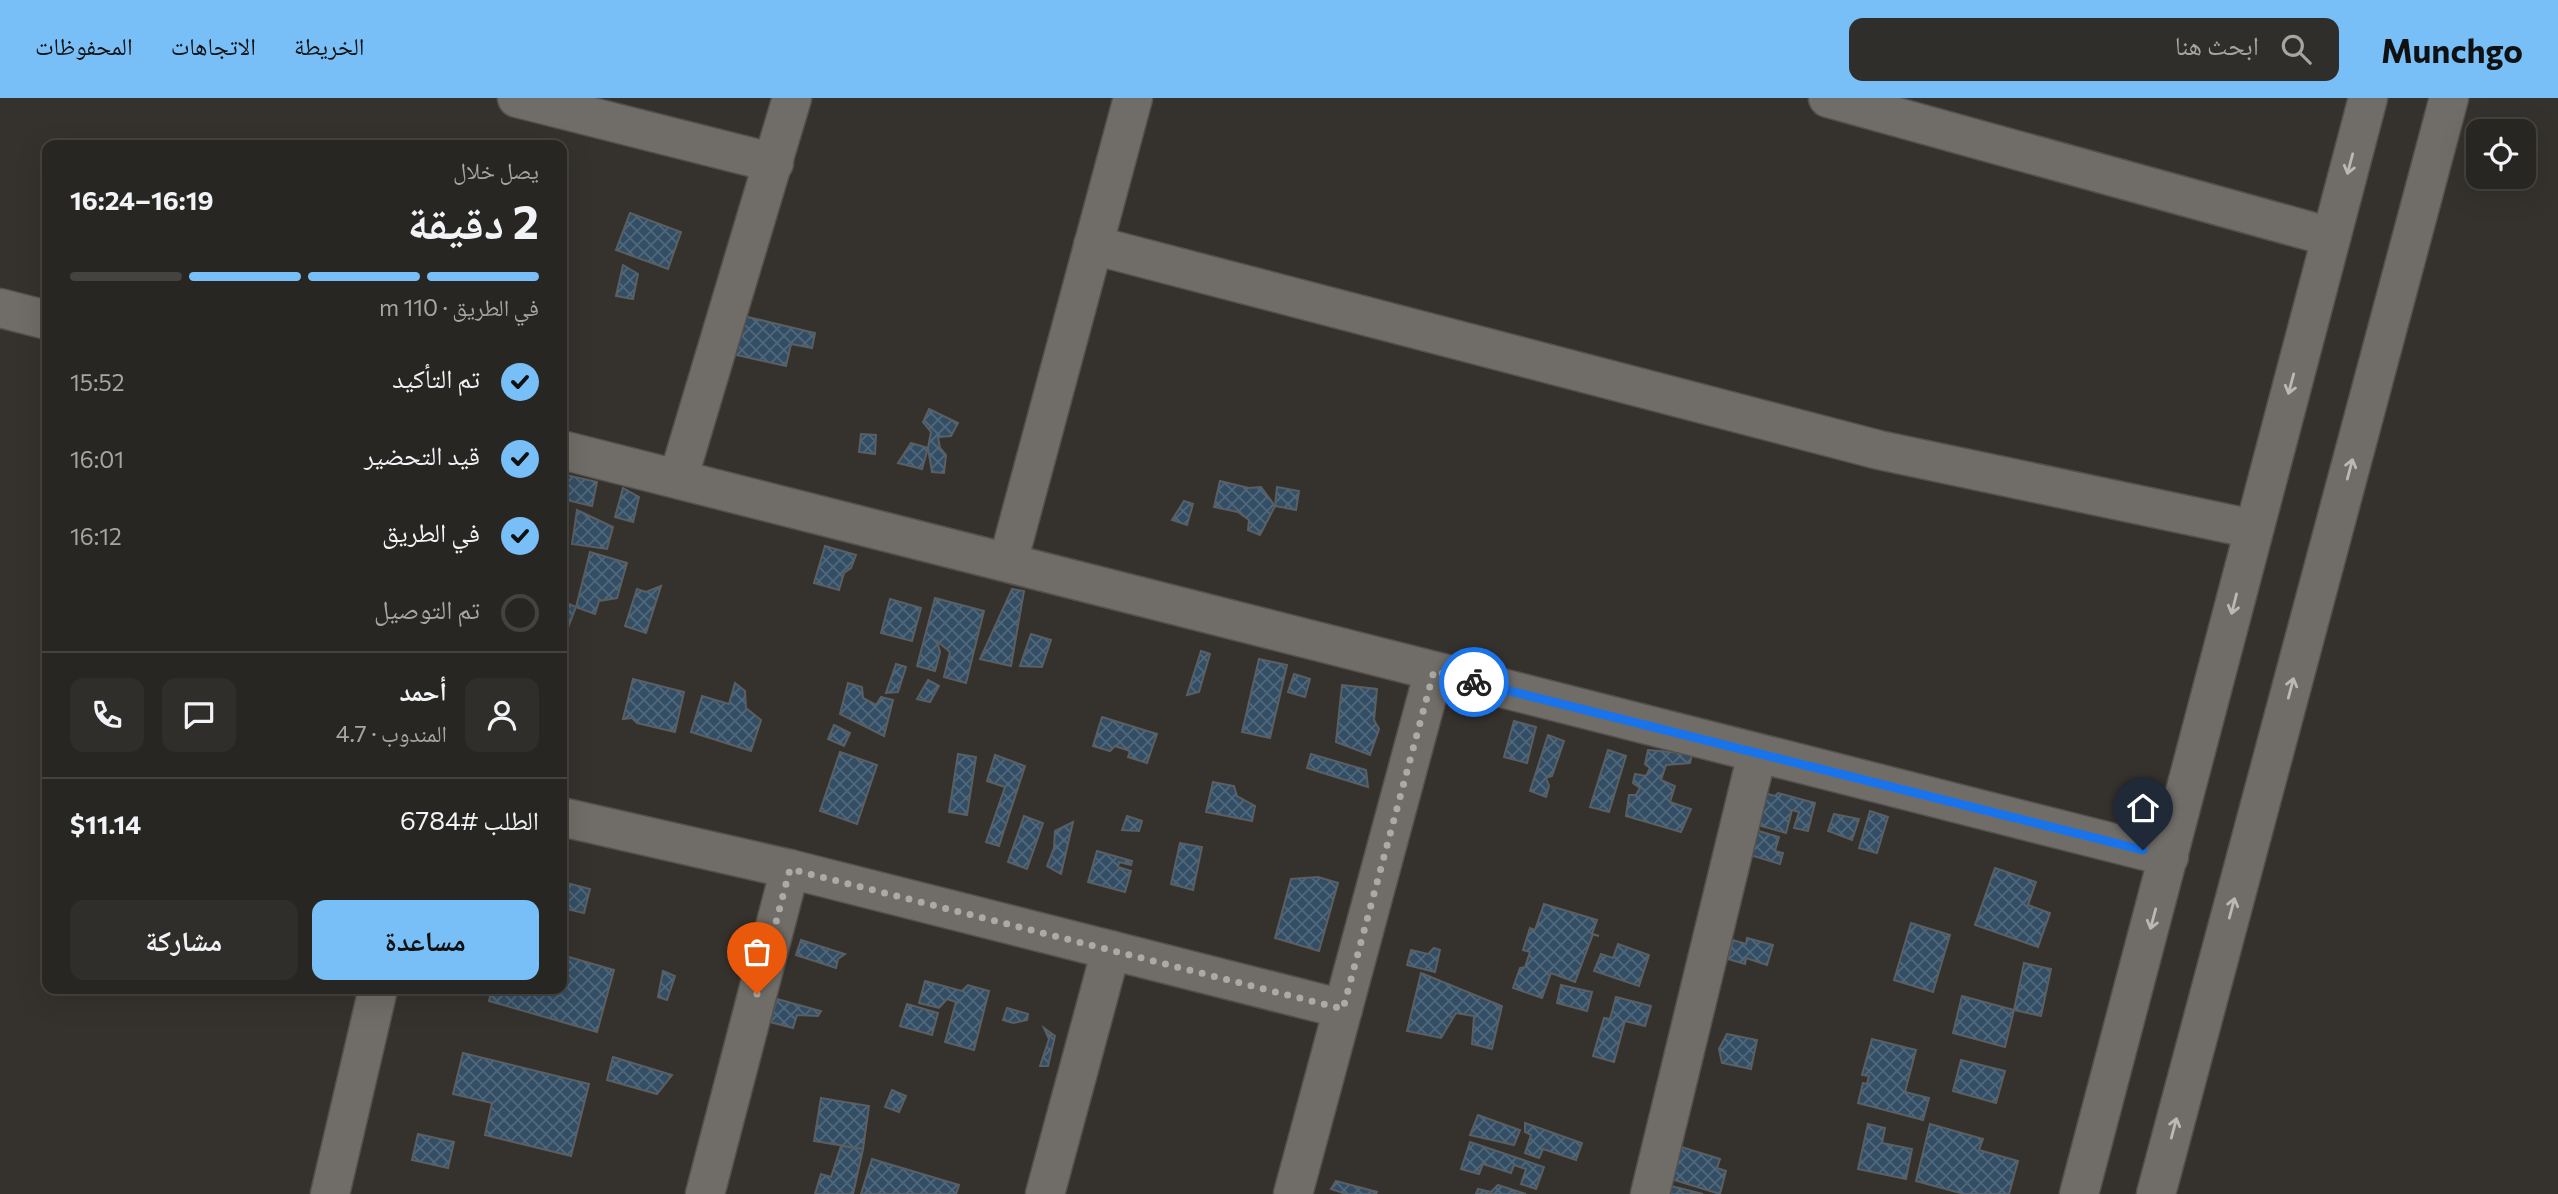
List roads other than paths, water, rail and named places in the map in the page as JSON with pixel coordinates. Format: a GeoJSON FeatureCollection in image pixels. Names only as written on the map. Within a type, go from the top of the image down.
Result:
{"type":"FeatureCollection","features":[{"type":"Feature","properties":{"kind":"street"},"geometry":{"type":"LineString","coordinates":[[517,98],[774,163]]}},
{"type":"Feature","properties":{"kind":"street"},"geometry":{"type":"LineString","coordinates":[[678,479],[792,98]]}},
{"type":"Feature","properties":{"kind":"street"},"geometry":{"type":"LineString","coordinates":[[1008,562],[1133,98]]}},
{"type":"Feature","properties":{"kind":"street"},"geometry":{"type":"LineString","coordinates":[[1828,98],[1883,105],[2330,237]]}},
{"type":"Feature","properties":{"kind":"street"},"geometry":{"type":"LineString","coordinates":[[2079,1194],[2368,98]]}},
{"type":"Feature","properties":{"kind":"street"},"geometry":{"type":"LineString","coordinates":[[2156,1194],[2449,98]]}},
{"type":"Feature","properties":{"kind":"street"},"geometry":{"type":"LineString","coordinates":[[1093,245],[1879,450],[2253,529]]}},
{"type":"Feature","properties":{"kind":"street"},"geometry":{"type":"LineString","coordinates":[[0,308],[42,319]]}},
{"type":"Feature","properties":{"kind":"street"},"geometry":{"type":"LineString","coordinates":[[567,451],[2169,857]]}},
{"type":"Feature","properties":{"kind":"street"},"geometry":{"type":"LineString","coordinates":[[1293,1194],[1434,671]]}},
{"type":"Feature","properties":{"kind":"street"},"geometry":{"type":"LineString","coordinates":[[1650,1194],[1757,754]]}},
{"type":"Feature","properties":{"kind":"street"},"geometry":{"type":"LineString","coordinates":[[567,818],[790,869],[1343,1009]]}},
{"type":"Feature","properties":{"kind":"street"},"geometry":{"type":"LineString","coordinates":[[705,1194],[790,869]]}},
{"type":"Feature","properties":{"kind":"street"},"geometry":{"type":"LineString","coordinates":[[1045,1194],[1111,950]]}},
{"type":"Feature","properties":{"kind":"street"},"geometry":{"type":"LineString","coordinates":[[330,1194],[377,994]]}}]}
